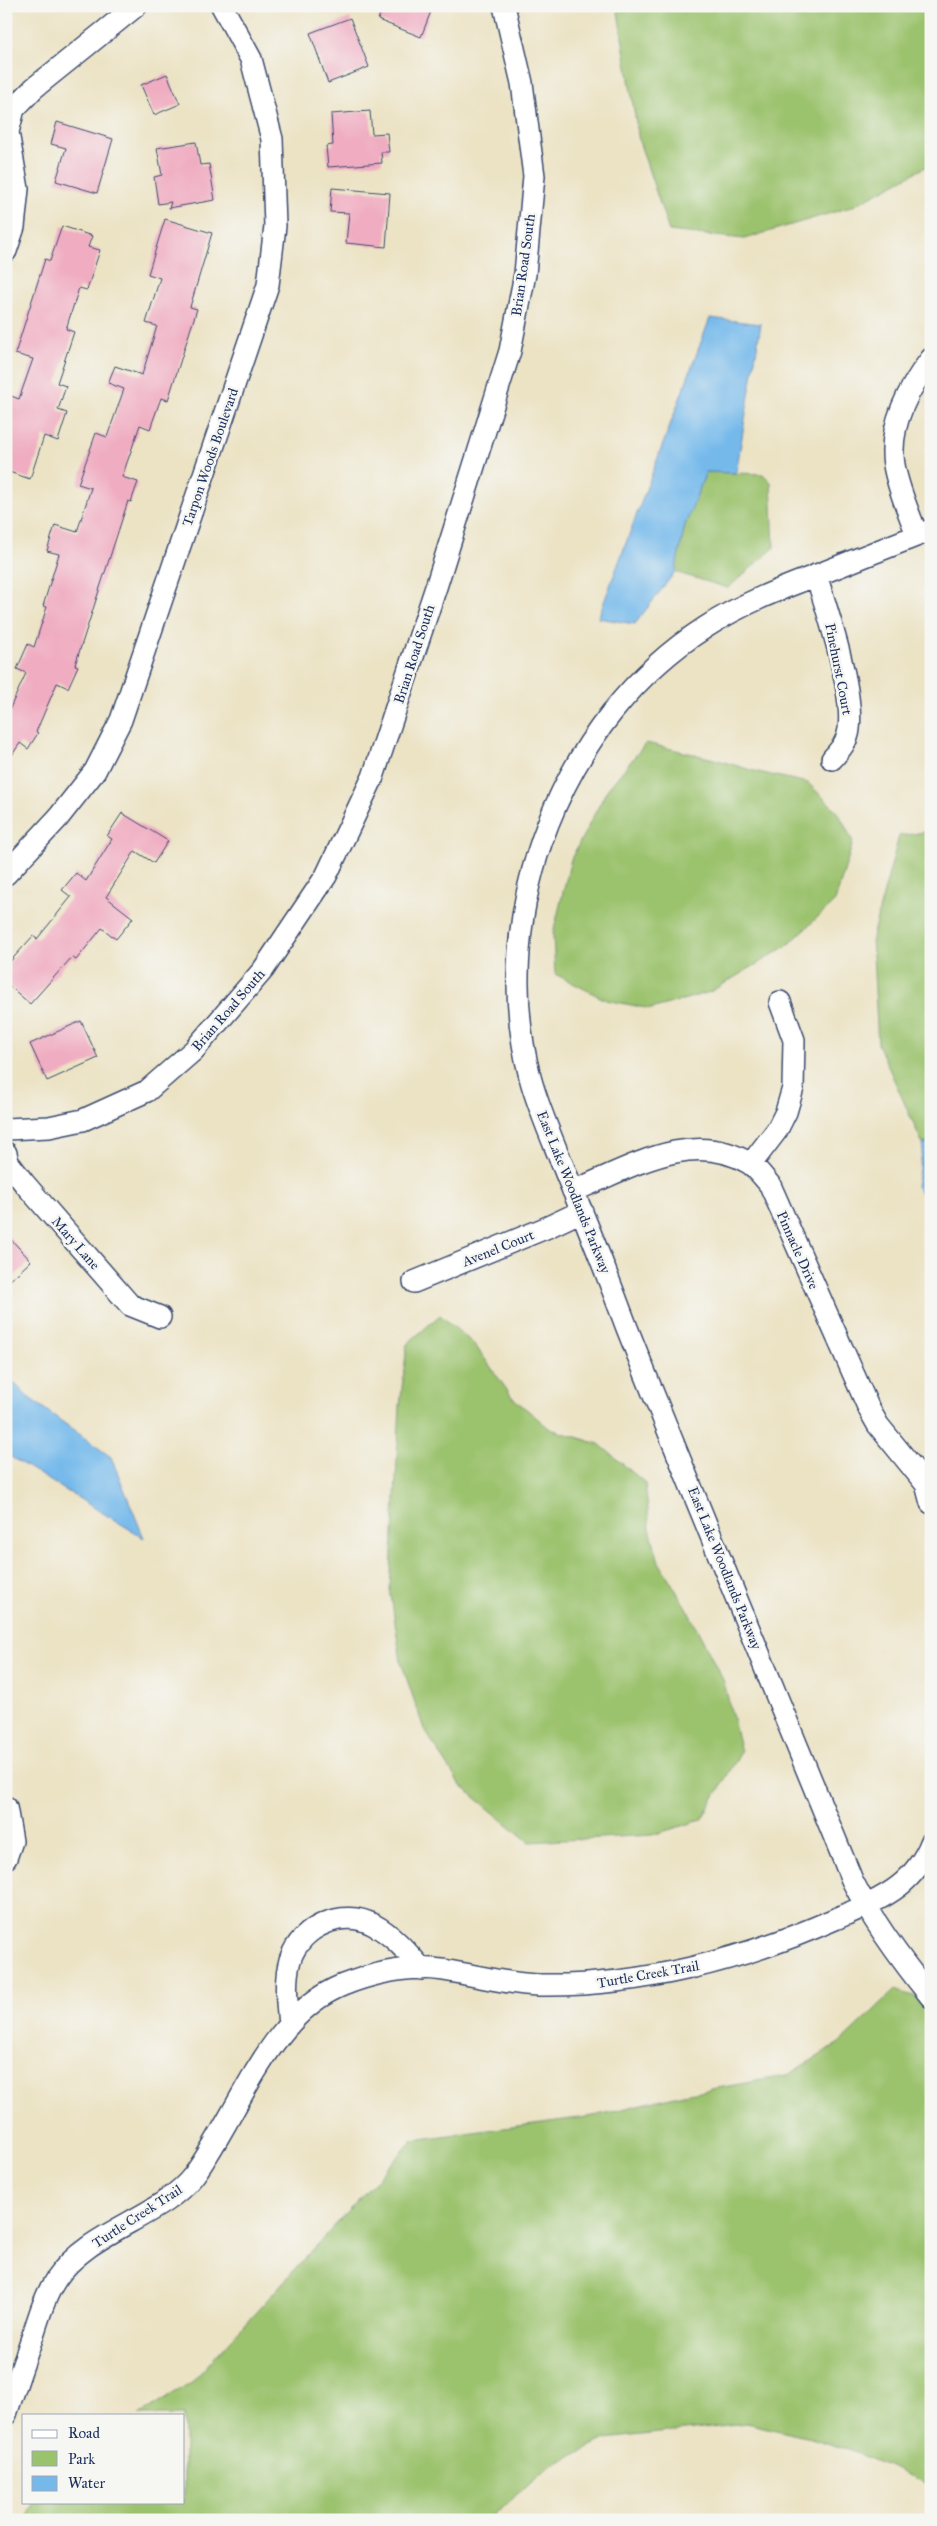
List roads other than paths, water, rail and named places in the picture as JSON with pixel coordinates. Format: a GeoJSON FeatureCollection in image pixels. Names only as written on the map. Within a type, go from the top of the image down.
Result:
{"type":"FeatureCollection","features":[{"type":"Feature","properties":{"kind":"street"},"geometry":{"type":"LineString","coordinates":[[6,251],[14,227],[18,189],[8,132],[14,109],[34,88],[136,6]]}},
{"type":"Feature","properties":{"kind":"street","name":"Tarpon Woods Boulevard"},"geometry":{"type":"LineString","coordinates":[[6,874],[58,818],[95,771],[121,720],[268,285],[275,226],[272,139],[251,59],[222,6]]}},
{"type":"Feature","properties":{"kind":"street","name":"Brian Road South"},"geometry":{"type":"LineString","coordinates":[[6,1129],[49,1127],[83,1120],[147,1091],[194,1050],[263,970],[326,876],[373,777],[510,351],[525,274],[534,176],[522,83],[504,6]]}},
{"type":"Feature","properties":{"kind":"street"},"geometry":{"type":"LineString","coordinates":[[924,533],[894,466],[893,448],[902,406],[918,376],[931,359]]}},
{"type":"Feature","properties":{"kind":"street","name":"East Lake Woodlands Parkway"},"geometry":{"type":"LineString","coordinates":[[924,533],[756,598],[710,624],[687,640],[631,689],[584,753],[562,791],[544,834],[532,872],[523,912],[518,956],[519,1005],[530,1076],[538,1102],[653,1393],[852,1880],[865,1906],[897,1954],[931,1997]]}},
{"type":"Feature","properties":{"kind":"street","name":"Pinehurst Court"},"geometry":{"type":"LineString","coordinates":[[816,575],[837,650],[847,695],[849,730],[844,745],[832,759]]}},
{"type":"Feature","properties":{"kind":"street"},"geometry":{"type":"LineString","coordinates":[[751,1164],[777,1130],[786,1112],[793,1088],[794,1040],[780,1002]]}},
{"type":"Feature","properties":{"kind":"street","name":"Pinnacle Drive"},"geometry":{"type":"LineString","coordinates":[[574,1191],[674,1150],[703,1147],[730,1154],[751,1164],[770,1185],[869,1409],[878,1424],[926,1484],[931,1503]]}},
{"type":"Feature","properties":{"kind":"street","name":"Mary Lane"},"geometry":{"type":"LineString","coordinates":[[6,1153],[8,1162],[24,1183],[130,1306],[160,1318]]}},
{"type":"Feature","properties":{"kind":"street","name":"Avenel Court"},"geometry":{"type":"LineString","coordinates":[[414,1282],[539,1231],[582,1211]]}},
{"type":"Feature","properties":{"kind":"street"},"geometry":{"type":"LineString","coordinates":[[6,1807],[12,1841],[6,1858]]}},
{"type":"Feature","properties":{"kind":"street"},"geometry":{"type":"LineString","coordinates":[[865,1906],[899,1886],[917,1868],[931,1843]]}},
{"type":"Feature","properties":{"kind":"street","name":"Turtle Creek Trail"},"geometry":{"type":"LineString","coordinates":[[6,2414],[43,2304],[55,2281],[78,2254],[183,2187],[210,2150],[282,2031],[307,2006],[340,1986],[401,1970],[422,1969],[441,1970],[536,1985],[592,1984],[702,1965],[784,1941],[865,1906]]}},
{"type":"Feature","properties":{"kind":"street"},"geometry":{"type":"LineString","coordinates":[[289,2024],[286,1993],[290,1959],[298,1945],[317,1925],[336,1920],[364,1920],[385,1932],[422,1969]]}},
{"type":"Feature","properties":{"kind":"water"},"geometry":{"type":"Polygon","coordinates":[[[710,318],[761,324],[736,473],[706,472],[685,525],[675,572],[635,624],[598,618],[710,318]]]}},
{"type":"Feature","properties":{"kind":"water"},"geometry":{"type":"Polygon","coordinates":[[[924,1143],[931,1144],[931,1208],[916,1186],[924,1143]]]}},
{"type":"Feature","properties":{"kind":"water"},"geometry":{"type":"Polygon","coordinates":[[[6,1375],[28,1397],[111,1457],[144,1538],[6,1454],[6,1375]]]}}]}
